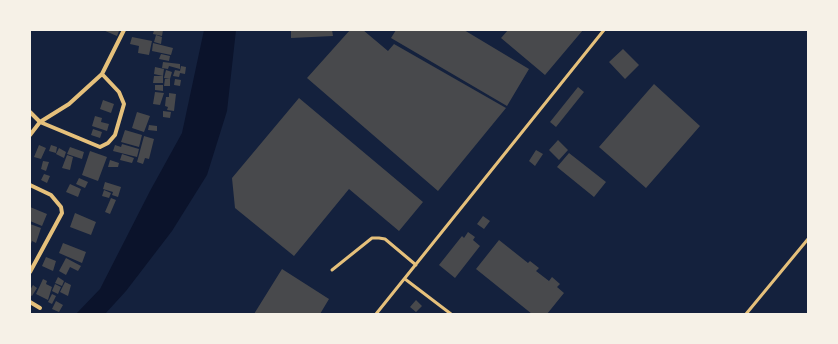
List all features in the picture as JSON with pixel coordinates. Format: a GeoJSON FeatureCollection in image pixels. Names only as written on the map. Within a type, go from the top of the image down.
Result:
{"type":"FeatureCollection","features":[{"type":"Feature","properties":{"kind":"street"},"geometry":{"type":"LineString","coordinates":[[30,135],[40,122],[70,104],[102,74],[124,30]]}},
{"type":"Feature","properties":{"kind":"street"},"geometry":{"type":"LineString","coordinates":[[30,112],[40,122],[100,147],[108,143],[115,135],[124,104],[119,92],[102,74]]}},
{"type":"Feature","properties":{"kind":"street"},"geometry":{"type":"LineString","coordinates":[[30,185],[52,196],[61,207],[62,213],[30,272]]}},
{"type":"Feature","properties":{"kind":"street"},"geometry":{"type":"LineString","coordinates":[[30,302],[40,308]]}},
{"type":"Feature","properties":{"kind":"lane"},"geometry":{"type":"LineString","coordinates":[[376,314],[604,30]]}},
{"type":"Feature","properties":{"kind":"lane"},"geometry":{"type":"LineString","coordinates":[[332,270],[372,238],[385,239],[416,265]]}},
{"type":"Feature","properties":{"kind":"lane"},"geometry":{"type":"LineString","coordinates":[[746,314],[808,239]]}},
{"type":"Feature","properties":{"kind":"lane"},"geometry":{"type":"LineString","coordinates":[[405,279],[451,314]]}},
{"type":"Feature","properties":{"kind":"water"},"geometry":{"type":"Polygon","coordinates":[[[204,30],[236,30],[227,111],[207,175],[172,231],[126,291],[105,314],[76,314],[100,289],[150,191],[182,133],[204,30]]]}},
{"type":"Feature","properties":{"kind":"building"},"geometry":{"type":"Polygon","coordinates":[[[103,30],[116,30],[119,31],[117,36],[103,30]]]}},
{"type":"Feature","properties":{"kind":"building"},"geometry":{"type":"Polygon","coordinates":[[[154,30],[163,30],[162,36],[153,34],[154,30]]]}},
{"type":"Feature","properties":{"kind":"building"},"geometry":{"type":"Polygon","coordinates":[[[291,30],[332,30],[333,36],[291,38],[291,30]]]}},
{"type":"Feature","properties":{"kind":"building"},"geometry":{"type":"Polygon","coordinates":[[[350,30],[363,30],[388,51],[394,44],[506,108],[438,191],[307,78],[350,30]]]}},
{"type":"Feature","properties":{"kind":"building"},"geometry":{"type":"Polygon","coordinates":[[[396,30],[464,30],[529,69],[507,106],[391,38],[396,30]]]}},
{"type":"Feature","properties":{"kind":"building"},"geometry":{"type":"Polygon","coordinates":[[[508,30],[583,30],[545,75],[501,38],[508,30]]]}},
{"type":"Feature","properties":{"kind":"building"},"geometry":{"type":"Polygon","coordinates":[[[156,35],[162,37],[161,44],[154,42],[156,35]]]}},
{"type":"Feature","properties":{"kind":"building"},"geometry":{"type":"Polygon","coordinates":[[[132,37],[152,41],[149,55],[138,53],[139,46],[130,44],[132,37]]]}},
{"type":"Feature","properties":{"kind":"building"},"geometry":{"type":"Polygon","coordinates":[[[153,43],[173,48],[171,55],[152,51],[153,43]]]}},
{"type":"Feature","properties":{"kind":"building"},"geometry":{"type":"Polygon","coordinates":[[[623,49],[639,65],[625,79],[609,62],[623,49]]]}},
{"type":"Feature","properties":{"kind":"building"},"geometry":{"type":"Polygon","coordinates":[[[161,54],[170,56],[169,61],[159,59],[161,54]]]}},
{"type":"Feature","properties":{"kind":"building"},"geometry":{"type":"Polygon","coordinates":[[[163,62],[180,64],[180,69],[169,66],[168,69],[162,68],[163,62]]]}},
{"type":"Feature","properties":{"kind":"building"},"geometry":{"type":"Polygon","coordinates":[[[181,66],[186,67],[185,74],[180,73],[179,77],[173,76],[175,70],[180,71],[181,66]]]}},
{"type":"Feature","properties":{"kind":"building"},"geometry":{"type":"Polygon","coordinates":[[[155,67],[164,69],[163,76],[154,74],[155,67]]]}},
{"type":"Feature","properties":{"kind":"building"},"geometry":{"type":"Polygon","coordinates":[[[166,70],[172,72],[170,79],[164,78],[166,70]]]}},
{"type":"Feature","properties":{"kind":"building"},"geometry":{"type":"Polygon","coordinates":[[[154,76],[163,76],[163,83],[153,83],[154,76]]]}},
{"type":"Feature","properties":{"kind":"building"},"geometry":{"type":"Polygon","coordinates":[[[165,79],[170,79],[170,86],[164,86],[165,79]]]}},
{"type":"Feature","properties":{"kind":"building"},"geometry":{"type":"Polygon","coordinates":[[[175,79],[181,80],[180,86],[174,85],[175,79]]]}},
{"type":"Feature","properties":{"kind":"building"},"geometry":{"type":"Polygon","coordinates":[[[654,84],[700,126],[646,188],[599,147],[654,84]]]}},
{"type":"Feature","properties":{"kind":"building"},"geometry":{"type":"Polygon","coordinates":[[[155,85],[163,85],[163,91],[155,90],[155,85]]]}},
{"type":"Feature","properties":{"kind":"building"},"geometry":{"type":"Polygon","coordinates":[[[578,87],[584,92],[556,127],[550,122],[578,87]]]}},
{"type":"Feature","properties":{"kind":"building"},"geometry":{"type":"Polygon","coordinates":[[[155,92],[164,93],[160,105],[153,104],[155,92]]]}},
{"type":"Feature","properties":{"kind":"building"},"geometry":{"type":"Polygon","coordinates":[[[169,93],[176,94],[174,111],[167,110],[168,107],[165,106],[166,97],[169,97],[169,93]]]}},
{"type":"Feature","properties":{"kind":"building"},"geometry":{"type":"Polygon","coordinates":[[[299,98],[423,202],[399,231],[349,189],[294,256],[235,208],[232,178],[299,98]]]}},
{"type":"Feature","properties":{"kind":"building"},"geometry":{"type":"Polygon","coordinates":[[[103,100],[114,104],[111,113],[100,109],[103,100]]]}},
{"type":"Feature","properties":{"kind":"building"},"geometry":{"type":"Polygon","coordinates":[[[163,111],[171,112],[170,118],[163,117],[163,111]]]}},
{"type":"Feature","properties":{"kind":"building"},"geometry":{"type":"Polygon","coordinates":[[[137,112],[150,116],[144,132],[132,128],[137,112]]]}},
{"type":"Feature","properties":{"kind":"building"},"geometry":{"type":"Polygon","coordinates":[[[95,116],[102,118],[101,122],[109,124],[107,131],[92,126],[95,116]]]}},
{"type":"Feature","properties":{"kind":"building"},"geometry":{"type":"Polygon","coordinates":[[[149,125],[157,126],[157,131],[148,130],[149,125]]]}},
{"type":"Feature","properties":{"kind":"building"},"geometry":{"type":"Polygon","coordinates":[[[93,129],[102,132],[100,138],[91,135],[93,129]]]}},
{"type":"Feature","properties":{"kind":"building"},"geometry":{"type":"Polygon","coordinates":[[[125,130],[142,135],[139,147],[121,142],[125,130]]]}},
{"type":"Feature","properties":{"kind":"building"},"geometry":{"type":"Polygon","coordinates":[[[144,136],[154,139],[149,159],[145,158],[143,164],[137,162],[144,136]]]}},
{"type":"Feature","properties":{"kind":"building"},"geometry":{"type":"Polygon","coordinates":[[[558,140],[568,150],[559,160],[549,150],[558,140]]]}},
{"type":"Feature","properties":{"kind":"building"},"geometry":{"type":"Polygon","coordinates":[[[122,144],[139,149],[137,157],[113,151],[115,145],[121,147],[122,144]]]}},
{"type":"Feature","properties":{"kind":"building"},"geometry":{"type":"Polygon","coordinates":[[[39,145],[46,148],[41,159],[34,157],[39,145]]]}},
{"type":"Feature","properties":{"kind":"building"},"geometry":{"type":"Polygon","coordinates":[[[51,145],[57,147],[56,153],[49,151],[51,145]]]}},
{"type":"Feature","properties":{"kind":"building"},"geometry":{"type":"Polygon","coordinates":[[[70,147],[84,152],[82,159],[67,154],[70,147]]]}},
{"type":"Feature","properties":{"kind":"building"},"geometry":{"type":"Polygon","coordinates":[[[59,148],[66,152],[64,158],[56,154],[59,148]]]}},
{"type":"Feature","properties":{"kind":"building"},"geometry":{"type":"Polygon","coordinates":[[[536,150],[543,154],[535,166],[529,161],[536,150]]]}},
{"type":"Feature","properties":{"kind":"building"},"geometry":{"type":"Polygon","coordinates":[[[90,151],[107,157],[98,181],[82,175],[90,151]]]}},
{"type":"Feature","properties":{"kind":"building"},"geometry":{"type":"Polygon","coordinates":[[[569,153],[606,182],[594,197],[557,167],[569,153]]]}},
{"type":"Feature","properties":{"kind":"building"},"geometry":{"type":"Polygon","coordinates":[[[122,154],[134,158],[132,163],[120,160],[122,154]]]}},
{"type":"Feature","properties":{"kind":"building"},"geometry":{"type":"Polygon","coordinates":[[[67,155],[73,157],[70,170],[62,168],[67,155]]]}},
{"type":"Feature","properties":{"kind":"building"},"geometry":{"type":"Polygon","coordinates":[[[110,160],[119,163],[118,167],[108,167],[110,160]]]}},
{"type":"Feature","properties":{"kind":"building"},"geometry":{"type":"Polygon","coordinates":[[[43,161],[49,162],[46,171],[41,169],[43,161]]]}},
{"type":"Feature","properties":{"kind":"building"},"geometry":{"type":"Polygon","coordinates":[[[44,174],[50,176],[47,183],[41,180],[44,174]]]}},
{"type":"Feature","properties":{"kind":"building"},"geometry":{"type":"Polygon","coordinates":[[[79,178],[88,182],[85,188],[76,184],[79,178]]]}},
{"type":"Feature","properties":{"kind":"building"},"geometry":{"type":"Polygon","coordinates":[[[105,182],[121,187],[118,197],[112,195],[113,192],[103,189],[105,182]]]}},
{"type":"Feature","properties":{"kind":"building"},"geometry":{"type":"Polygon","coordinates":[[[70,184],[81,189],[78,197],[66,192],[70,184]]]}},
{"type":"Feature","properties":{"kind":"building"},"geometry":{"type":"Polygon","coordinates":[[[104,190],[111,193],[109,198],[102,196],[104,190]]]}},
{"type":"Feature","properties":{"kind":"building"},"geometry":{"type":"Polygon","coordinates":[[[111,198],[116,200],[110,214],[105,212],[111,198]]]}},
{"type":"Feature","properties":{"kind":"building"},"geometry":{"type":"Polygon","coordinates":[[[30,207],[47,214],[42,226],[30,221],[30,207]]]}},
{"type":"Feature","properties":{"kind":"building"},"geometry":{"type":"Polygon","coordinates":[[[75,213],[96,222],[91,235],[70,227],[75,213]]]}},
{"type":"Feature","properties":{"kind":"building"},"geometry":{"type":"Polygon","coordinates":[[[483,216],[490,221],[484,229],[477,224],[483,216]]]}},
{"type":"Feature","properties":{"kind":"building"},"geometry":{"type":"Polygon","coordinates":[[[30,224],[41,228],[36,243],[32,241],[30,246],[30,224]]]}},
{"type":"Feature","properties":{"kind":"building"},"geometry":{"type":"Polygon","coordinates":[[[468,232],[475,237],[473,240],[480,246],[455,278],[439,265],[462,236],[464,238],[468,232]]]}},
{"type":"Feature","properties":{"kind":"building"},"geometry":{"type":"Polygon","coordinates":[[[499,240],[528,263],[530,261],[539,268],[536,271],[549,281],[552,277],[560,284],[557,287],[564,293],[547,314],[532,314],[476,269],[499,240]]]}},
{"type":"Feature","properties":{"kind":"building"},"geometry":{"type":"Polygon","coordinates":[[[63,243],[86,252],[82,263],[59,253],[63,243]]]}},
{"type":"Feature","properties":{"kind":"building"},"geometry":{"type":"Polygon","coordinates":[[[46,257],[56,261],[53,271],[42,266],[46,257]]]}},
{"type":"Feature","properties":{"kind":"building"},"geometry":{"type":"Polygon","coordinates":[[[66,258],[81,266],[78,271],[70,267],[66,275],[59,271],[66,258]]]}},
{"type":"Feature","properties":{"kind":"building"},"geometry":{"type":"Polygon","coordinates":[[[282,269],[329,299],[320,314],[254,314],[282,269]]]}},
{"type":"Feature","properties":{"kind":"building"},"geometry":{"type":"Polygon","coordinates":[[[58,277],[64,281],[62,286],[55,283],[58,277]]]}},
{"type":"Feature","properties":{"kind":"building"},"geometry":{"type":"Polygon","coordinates":[[[43,279],[47,281],[46,284],[52,287],[48,300],[36,294],[43,279]]]}},
{"type":"Feature","properties":{"kind":"building"},"geometry":{"type":"Polygon","coordinates":[[[65,282],[71,285],[68,296],[60,292],[65,282]]]}},
{"type":"Feature","properties":{"kind":"building"},"geometry":{"type":"Polygon","coordinates":[[[55,284],[61,287],[58,294],[52,291],[55,284]]]}},
{"type":"Feature","properties":{"kind":"building"},"geometry":{"type":"Polygon","coordinates":[[[33,285],[37,288],[32,296],[30,295],[30,290],[33,285]]]}},
{"type":"Feature","properties":{"kind":"building"},"geometry":{"type":"Polygon","coordinates":[[[52,294],[56,296],[52,304],[48,302],[52,294]]]}},
{"type":"Feature","properties":{"kind":"building"},"geometry":{"type":"Polygon","coordinates":[[[416,300],[422,306],[416,312],[410,307],[416,300]]]}},
{"type":"Feature","properties":{"kind":"building"},"geometry":{"type":"Polygon","coordinates":[[[56,301],[63,305],[59,312],[52,309],[56,301]]]}}]}
